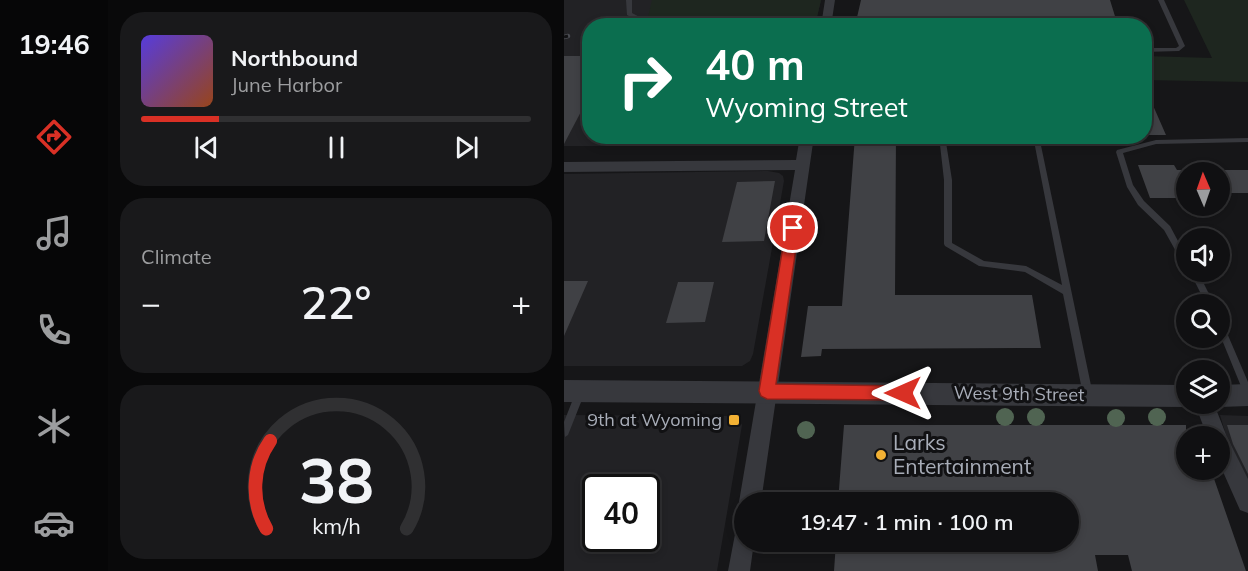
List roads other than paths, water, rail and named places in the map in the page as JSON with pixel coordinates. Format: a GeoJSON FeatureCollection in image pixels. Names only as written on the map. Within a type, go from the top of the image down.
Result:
{"type":"FeatureCollection","features":[{"type":"Feature","properties":{"kind":"street"},"geometry":{"type":"LineString","coordinates":[[827,18],[830,0]]}},
{"type":"Feature","properties":{"kind":"street"},"geometry":{"type":"LineString","coordinates":[[752,492],[806,144]]}},
{"type":"Feature","properties":{"kind":"street"},"geometry":{"type":"LineString","coordinates":[[564,167],[803,165]]}},
{"type":"Feature","properties":{"kind":"street","name":"West 9th Street"},"geometry":{"type":"LineString","coordinates":[[572,391],[1176,396]]}},
{"type":"Feature","properties":{"kind":"street"},"geometry":{"type":"LineString","coordinates":[[1230,395],[1248,394]]}},
{"type":"Feature","properties":{"kind":"street"},"geometry":{"type":"LineString","coordinates":[[1230,465],[1248,502]]}},
{"type":"Feature","properties":{"kind":"street"},"geometry":{"type":"LineString","coordinates":[[739,571],[742,552]]}},
{"type":"Feature","properties":{"kind":"lane"},"geometry":{"type":"LineString","coordinates":[[629,0],[629,14],[637,18]]}},
{"type":"Feature","properties":{"kind":"lane"},"geometry":{"type":"LineString","coordinates":[[1152,50],[1177,50],[1182,46],[1161,0]]}},
{"type":"Feature","properties":{"kind":"lane"},"geometry":{"type":"LineString","coordinates":[[1152,143],[1248,140]]}},
{"type":"Feature","properties":{"kind":"lane"},"geometry":{"type":"LineString","coordinates":[[943,144],[948,180],[948,244],[982,264],[1026,269],[1068,292]]}},
{"type":"Feature","properties":{"kind":"lane"},"geometry":{"type":"LineString","coordinates":[[1038,144],[1088,395]]}},
{"type":"Feature","properties":{"kind":"lane"},"geometry":{"type":"LineString","coordinates":[[1149,144],[1119,152],[1130,185],[1141,203],[1167,228],[1176,244]]}},
{"type":"Feature","properties":{"kind":"lane"},"geometry":{"type":"LineString","coordinates":[[1229,348],[1248,394]]}},
{"type":"Feature","properties":{"kind":"lane"},"geometry":{"type":"LineString","coordinates":[[565,432],[572,391]]}},
{"type":"Feature","properties":{"kind":"railway"},"geometry":{"type":"LineString","coordinates":[[564,37],[568,36]]}},
{"type":"Feature","properties":{"kind":"place","name":"9th at Wyoming"},"geometry":{"type":"Point","coordinates":[734,420]}},
{"type":"Feature","properties":{"kind":"place","name":"Larks Entertainment"},"geometry":{"type":"Point","coordinates":[881,455]}}]}
